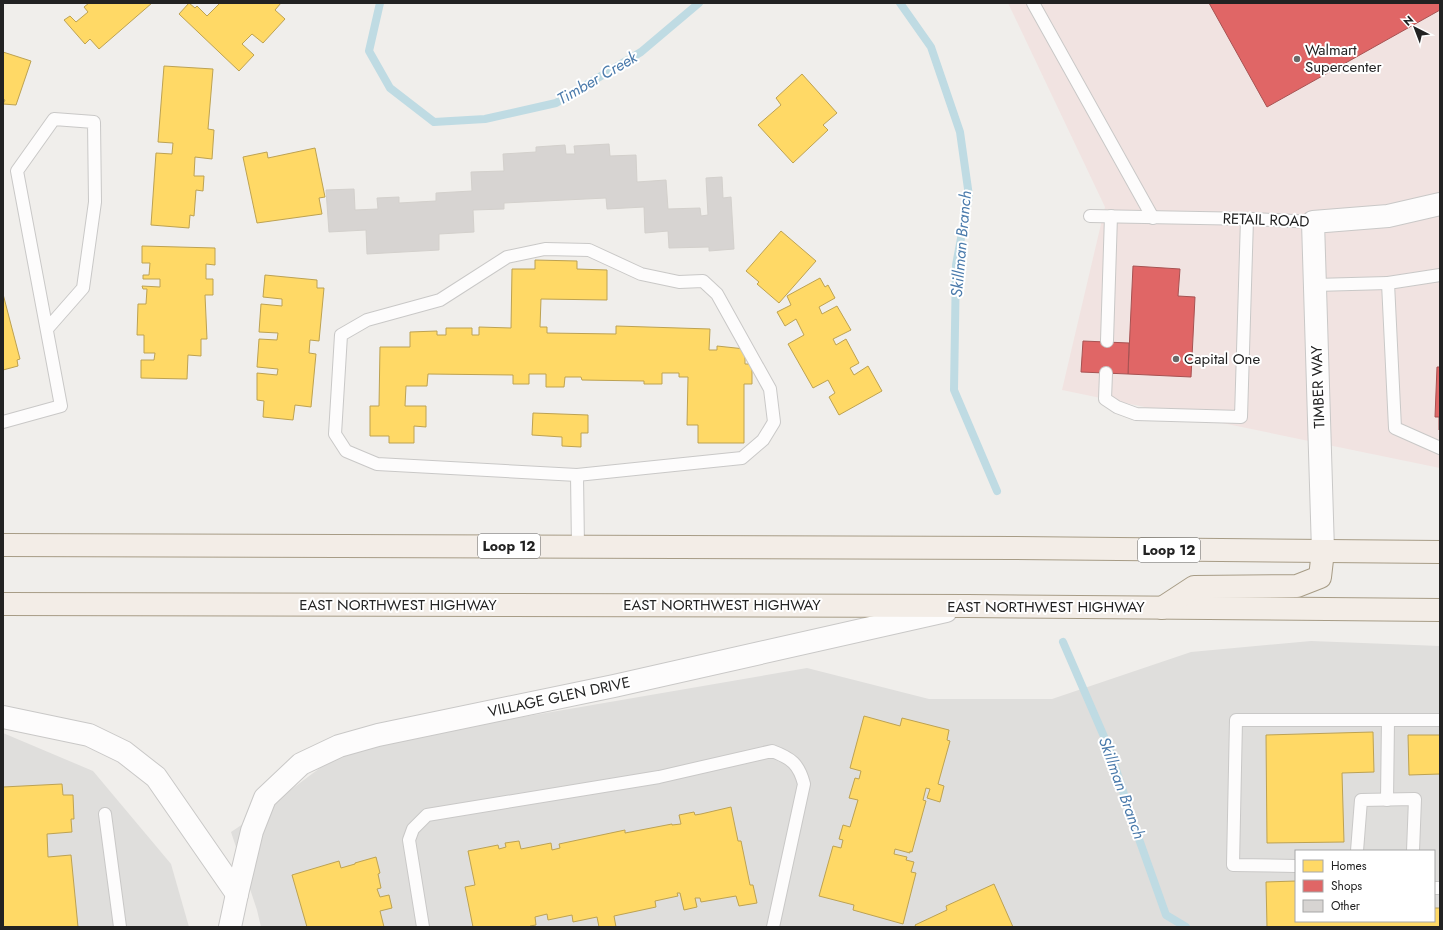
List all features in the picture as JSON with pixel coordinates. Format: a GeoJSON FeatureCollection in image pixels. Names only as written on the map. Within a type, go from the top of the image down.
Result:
{"type":"FeatureCollection","features":[{"type":"Feature","properties":{"kind":"main road","name":"Loop 12"},"geometry":{"type":"LineString","coordinates":[[3,545],[578,546],[1440,552]]}},
{"type":"Feature","properties":{"kind":"main road"},"geometry":{"type":"LineString","coordinates":[[1162,608],[1194,587],[1297,586],[1320,576],[1323,551]]}},
{"type":"Feature","properties":{"kind":"main road","name":"EAST NORTHWEST HIGHWAY"},"geometry":{"type":"LineString","coordinates":[[3,604],[967,606],[1440,610]]}},
{"type":"Feature","properties":{"kind":"street","name":"RETAIL ROAD"},"geometry":{"type":"LineString","coordinates":[[1313,222],[1388,216],[1440,204]]}},
{"type":"Feature","properties":{"kind":"street","name":"TIMBER WAY"},"geometry":{"type":"LineString","coordinates":[[1313,222],[1323,551]]}},
{"type":"Feature","properties":{"kind":"street","name":"VILLAGE GLEN DRIVE"},"geometry":{"type":"LineString","coordinates":[[230,927],[252,831],[266,798],[301,764],[339,746],[378,735],[614,686],[967,606]]}},
{"type":"Feature","properties":{"kind":"street"},"geometry":{"type":"LineString","coordinates":[[3,717],[90,735],[124,752],[156,777],[237,894]]}},
{"type":"Feature","properties":{"kind":"lane"},"geometry":{"type":"LineString","coordinates":[[1033,3],[1152,218]]}},
{"type":"Feature","properties":{"kind":"lane"},"geometry":{"type":"LineString","coordinates":[[3,422],[61,406],[17,171],[54,119],[94,122],[94,202],[83,288],[47,329]]}},
{"type":"Feature","properties":{"kind":"lane","name":"RETAIL ROAD"},"geometry":{"type":"LineString","coordinates":[[1090,216],[1247,219],[1313,222]]}},
{"type":"Feature","properties":{"kind":"lane"},"geometry":{"type":"LineString","coordinates":[[1107,341],[1111,216]]}},
{"type":"Feature","properties":{"kind":"lane"},"geometry":{"type":"LineString","coordinates":[[1106,373],[1105,399],[1117,407],[1136,414],[1241,417],[1247,219]]}},
{"type":"Feature","properties":{"kind":"lane"},"geometry":{"type":"LineString","coordinates":[[545,249],[589,250],[641,274],[679,282],[703,280],[717,294],[770,389],[774,422],[763,440],[742,458],[577,474],[377,464],[346,451],[335,434],[341,335],[367,320],[440,300],[507,257],[545,249]]}},
{"type":"Feature","properties":{"kind":"lane"},"geometry":{"type":"LineString","coordinates":[[1315,285],[1388,283],[1440,275]]}},
{"type":"Feature","properties":{"kind":"lane"},"geometry":{"type":"LineString","coordinates":[[1388,283],[1396,428],[1440,448]]}},
{"type":"Feature","properties":{"kind":"lane"},"geometry":{"type":"LineString","coordinates":[[577,474],[578,546]]}},
{"type":"Feature","properties":{"kind":"lane"},"geometry":{"type":"LineString","coordinates":[[1295,866],[1233,865],[1236,720],[1440,720]]}},
{"type":"Feature","properties":{"kind":"lane"},"geometry":{"type":"LineString","coordinates":[[1387,800],[1388,720]]}},
{"type":"Feature","properties":{"kind":"lane"},"geometry":{"type":"LineString","coordinates":[[423,927],[409,840],[413,829],[427,815],[659,777],[772,751],[782,755],[794,763],[801,773],[804,784],[773,927]]}},
{"type":"Feature","properties":{"kind":"lane"},"geometry":{"type":"LineString","coordinates":[[1357,850],[1361,800],[1415,799],[1413,850]]}},
{"type":"Feature","properties":{"kind":"lane"},"geometry":{"type":"LineString","coordinates":[[105,814],[120,927]]}},
{"type":"Feature","properties":{"kind":"shaded area"},"geometry":{"type":"Polygon","coordinates":[[[1008,3],[1440,3],[1440,468],[1062,390],[1105,207],[1008,3]]]}},
{"type":"Feature","properties":{"kind":"shaded area"},"geometry":{"type":"Polygon","coordinates":[[[1311,641],[1440,646],[1440,927],[261,927],[257,910],[231,832],[261,812],[348,747],[807,668],[929,699],[1052,699],[1191,652],[1311,641]]]}},
{"type":"Feature","properties":{"kind":"shaded area"},"geometry":{"type":"Polygon","coordinates":[[[3,733],[93,771],[171,864],[189,927],[3,927],[3,733]]]}},
{"type":"Feature","properties":{"kind":"building: Homes"},"geometry":{"type":"Polygon","coordinates":[[[89,3],[152,3],[99,49],[90,39],[85,44],[64,20],[70,16],[76,22],[88,12],[84,7],[89,3]]]}},
{"type":"Feature","properties":{"kind":"building: Homes"},"geometry":{"type":"Polygon","coordinates":[[[189,3],[195,8],[197,6],[207,16],[219,4],[218,3],[281,3],[275,10],[285,19],[263,43],[252,34],[242,44],[254,55],[239,71],[179,14],[189,3]]]}},
{"type":"Feature","properties":{"kind":"building: Homes"},"geometry":{"type":"Polygon","coordinates":[[[3,52],[31,61],[16,105],[3,104],[5,100],[3,99],[3,52]]]}},
{"type":"Feature","properties":{"kind":"building: Homes"},"geometry":{"type":"Polygon","coordinates":[[[164,66],[213,69],[208,129],[214,130],[212,159],[195,157],[194,176],[204,176],[203,191],[196,190],[194,216],[190,215],[189,228],[151,225],[156,153],[172,154],[173,143],[158,142],[164,66]]]}},
{"type":"Feature","properties":{"kind":"building: Homes"},"geometry":{"type":"Polygon","coordinates":[[[802,74],[837,113],[823,125],[828,130],[793,163],[758,125],[781,105],[776,98],[802,74]]]}},
{"type":"Feature","properties":{"kind":"building: Homes"},"geometry":{"type":"Polygon","coordinates":[[[315,148],[325,197],[319,198],[322,214],[257,223],[243,157],[267,152],[268,158],[315,148]]]}},
{"type":"Feature","properties":{"kind":"building: Homes"},"geometry":{"type":"Polygon","coordinates":[[[781,231],[816,261],[779,303],[757,284],[759,282],[746,271],[781,231]]]}},
{"type":"Feature","properties":{"kind":"building: Homes"},"geometry":{"type":"Polygon","coordinates":[[[142,246],[215,248],[215,265],[206,264],[206,279],[213,279],[213,295],[205,295],[207,339],[201,339],[201,356],[188,355],[187,379],[141,378],[141,360],[154,360],[155,353],[144,353],[144,335],[137,335],[138,304],[146,304],[147,289],[143,289],[142,286],[160,287],[160,279],[143,279],[143,275],[149,275],[150,263],[142,263],[142,246]]]}},
{"type":"Feature","properties":{"kind":"building: Homes"},"geometry":{"type":"Polygon","coordinates":[[[535,260],[577,261],[577,269],[607,270],[607,300],[541,299],[540,327],[547,327],[547,333],[616,334],[616,326],[710,329],[709,350],[717,350],[717,346],[745,349],[745,364],[752,364],[752,384],[744,384],[744,443],[698,443],[698,425],[687,425],[688,377],[679,377],[679,373],[662,373],[662,384],[644,384],[644,381],[582,380],[581,377],[565,377],[564,387],[546,387],[546,374],[529,374],[529,384],[513,384],[513,375],[428,374],[427,386],[406,386],[405,406],[426,406],[426,427],[414,426],[414,443],[389,443],[389,436],[370,436],[370,406],[379,406],[380,347],[410,347],[410,332],[437,331],[437,335],[446,335],[446,328],[472,328],[472,335],[479,335],[479,327],[511,328],[512,269],[535,269],[535,260]]]}},
{"type":"Feature","properties":{"kind":"building: Homes"},"geometry":{"type":"Polygon","coordinates":[[[265,275],[317,280],[317,288],[324,288],[319,341],[310,340],[309,353],[316,354],[311,407],[295,405],[293,420],[263,417],[264,401],[257,400],[257,373],[277,375],[278,369],[257,367],[259,339],[277,340],[278,333],[259,332],[261,304],[282,306],[282,299],[263,297],[265,275]]]}},
{"type":"Feature","properties":{"kind":"building: Homes"},"geometry":{"type":"Polygon","coordinates":[[[820,278],[825,287],[828,285],[835,298],[819,307],[822,314],[837,306],[851,330],[833,339],[836,345],[846,339],[859,363],[850,368],[854,375],[868,366],[882,391],[839,415],[829,397],[835,393],[828,380],[813,388],[788,344],[804,335],[796,319],[785,326],[777,312],[791,305],[787,296],[820,278]]]}},
{"type":"Feature","properties":{"kind":"building: Homes"},"geometry":{"type":"Polygon","coordinates":[[[3,294],[20,359],[17,360],[18,366],[3,370],[3,294]]]}},
{"type":"Feature","properties":{"kind":"building: Homes"},"geometry":{"type":"Polygon","coordinates":[[[533,413],[588,415],[588,433],[581,433],[581,447],[562,446],[562,437],[532,435],[533,413]]]}},
{"type":"Feature","properties":{"kind":"building: Homes"},"geometry":{"type":"Polygon","coordinates":[[[864,716],[900,726],[902,718],[949,730],[947,740],[950,741],[938,784],[944,786],[940,802],[927,798],[930,789],[926,788],[923,800],[926,801],[912,852],[910,851],[910,853],[895,849],[894,854],[907,857],[906,860],[914,862],[911,872],[916,873],[903,924],[853,910],[854,905],[819,896],[833,846],[841,848],[843,840],[839,839],[843,825],[850,827],[858,800],[849,798],[855,778],[859,779],[861,771],[850,768],[864,716]]]}},
{"type":"Feature","properties":{"kind":"building: Homes"},"geometry":{"type":"Polygon","coordinates":[[[1373,732],[1374,772],[1342,773],[1344,842],[1267,843],[1266,735],[1373,732]]]}},
{"type":"Feature","properties":{"kind":"building: Homes"},"geometry":{"type":"Polygon","coordinates":[[[1408,735],[1440,735],[1440,774],[1409,775],[1408,735]]]}},
{"type":"Feature","properties":{"kind":"building: Homes"},"geometry":{"type":"Polygon","coordinates":[[[62,784],[63,795],[73,795],[74,819],[71,819],[72,832],[47,834],[48,857],[71,855],[78,927],[3,927],[3,787],[62,784]]]}},
{"type":"Feature","properties":{"kind":"building: Homes"},"geometry":{"type":"Polygon","coordinates":[[[731,807],[738,841],[741,841],[750,885],[753,885],[757,903],[739,906],[736,896],[701,902],[700,898],[695,898],[697,907],[684,910],[680,893],[677,893],[678,896],[655,901],[656,907],[614,916],[616,927],[599,927],[597,917],[573,922],[572,915],[548,920],[547,914],[535,917],[536,925],[530,927],[473,927],[465,887],[475,885],[468,851],[498,845],[499,849],[506,847],[505,843],[519,841],[521,849],[551,843],[552,850],[560,848],[559,844],[625,830],[625,833],[672,824],[681,824],[679,815],[694,812],[695,815],[731,807]]]}},
{"type":"Feature","properties":{"kind":"building: Homes"},"geometry":{"type":"Polygon","coordinates":[[[376,857],[380,873],[378,874],[381,888],[377,889],[380,897],[389,895],[392,908],[380,911],[384,927],[307,927],[292,875],[339,861],[341,868],[376,857]]]}},
{"type":"Feature","properties":{"kind":"building: Homes"},"geometry":{"type":"Polygon","coordinates":[[[1295,881],[1295,922],[1435,922],[1435,908],[1440,908],[1440,927],[1267,927],[1266,882],[1295,881]]]}},
{"type":"Feature","properties":{"kind":"building: Homes"},"geometry":{"type":"Polygon","coordinates":[[[994,884],[1013,927],[916,927],[915,925],[947,910],[946,906],[994,884]]]}},
{"type":"Feature","properties":{"kind":"building: Shops","name":"Walmart Supercenter"},"geometry":{"type":"Polygon","coordinates":[[[1209,3],[1440,3],[1440,10],[1267,107],[1209,3]]]}},
{"type":"Feature","properties":{"kind":"building: Shops"},"geometry":{"type":"Polygon","coordinates":[[[1133,266],[1180,269],[1178,296],[1195,297],[1191,377],[1128,374],[1133,266]]]}},
{"type":"Feature","properties":{"kind":"building: Shops"},"geometry":{"type":"Polygon","coordinates":[[[1083,341],[1129,343],[1128,374],[1081,372],[1083,341]]]}},
{"type":"Feature","properties":{"kind":"building: Shops"},"geometry":{"type":"Polygon","coordinates":[[[1437,367],[1440,367],[1440,430],[1439,417],[1435,417],[1437,367]]]}},
{"type":"Feature","properties":{"kind":"building: Other"},"geometry":{"type":"Polygon","coordinates":[[[609,144],[610,156],[636,155],[637,182],[666,180],[668,209],[700,208],[701,216],[708,215],[706,178],[722,177],[723,198],[731,197],[734,249],[709,251],[709,247],[669,248],[668,231],[645,233],[644,207],[607,209],[606,198],[504,203],[504,209],[473,210],[474,232],[439,234],[439,250],[367,254],[366,230],[329,232],[326,190],[354,189],[355,210],[378,209],[377,198],[399,197],[399,203],[436,201],[436,193],[472,191],[471,172],[504,171],[503,154],[536,152],[536,147],[565,145],[566,154],[575,154],[574,146],[609,144]]]}},
{"type":"Feature","properties":{"kind":"waterway","name":"Timber Creek"},"geometry":{"type":"LineString","coordinates":[[380,3],[369,51],[390,88],[434,122],[485,119],[556,103],[641,52],[699,3]]}},
{"type":"Feature","properties":{"kind":"waterway","name":"Skillman Branch"},"geometry":{"type":"LineString","coordinates":[[900,3],[931,47],[960,132],[969,196],[956,265],[954,390],[997,491]]}},
{"type":"Feature","properties":{"kind":"waterway","name":"Skillman Branch"},"geometry":{"type":"LineString","coordinates":[[1063,642],[1109,748],[1134,825],[1166,915],[1186,927]]}},
{"type":"Feature","properties":{"kind":"place","name":"Walmart Supercenter"},"geometry":{"type":"Point","coordinates":[1297,59]}},
{"type":"Feature","properties":{"kind":"place","name":"Capital One"},"geometry":{"type":"Point","coordinates":[1176,359]}}]}
